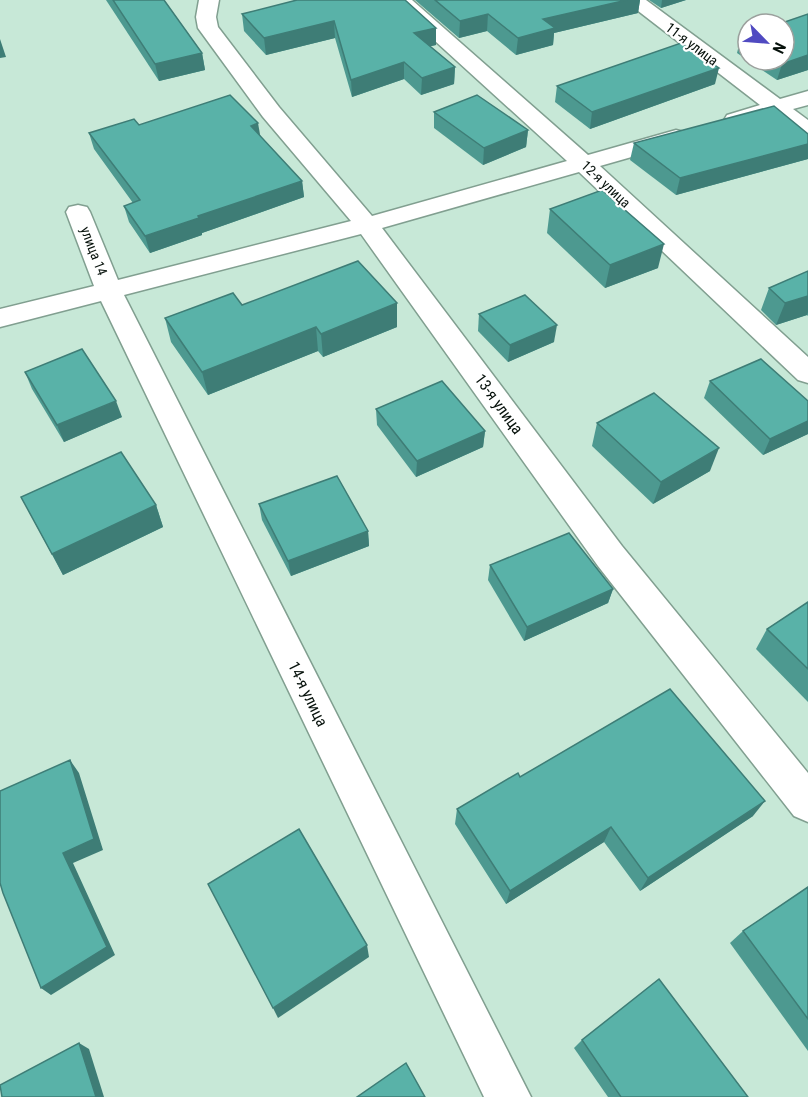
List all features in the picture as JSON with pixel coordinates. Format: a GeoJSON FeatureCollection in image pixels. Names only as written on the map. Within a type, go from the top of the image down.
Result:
{"type":"FeatureCollection","features":[{"type":"Feature","properties":{"kind":"street","name":"13-я улица"},"geometry":{"type":"LineString","coordinates":[[209,0],[206,17],[208,28],[271,112],[367,225],[610,556],[808,803]]}},
{"type":"Feature","properties":{"kind":"street","name":"12-я улица"},"geometry":{"type":"LineString","coordinates":[[400,0],[583,163],[808,373]]}},
{"type":"Feature","properties":{"kind":"street","name":"11-я улица"},"geometry":{"type":"LineString","coordinates":[[634,0],[808,131]]}},
{"type":"Feature","properties":{"kind":"street"},"geometry":{"type":"LineString","coordinates":[[0,318],[367,225],[808,98]]}},
{"type":"Feature","properties":{"kind":"street","name":"улица 14"},"geometry":{"type":"LineString","coordinates":[[78,212],[109,291]]}},
{"type":"Feature","properties":{"kind":"street","name":"14-я улица"},"geometry":{"type":"LineString","coordinates":[[109,291],[508,1097]]}},
{"type":"Feature","properties":{"kind":"building"},"geometry":{"type":"Polygon","coordinates":[[[113,0],[164,0],[202,53],[155,64],[113,0]]]}},
{"type":"Feature","properties":{"kind":"building"},"geometry":{"type":"Polygon","coordinates":[[[297,0],[405,0],[436,28],[414,33],[455,67],[422,78],[404,62],[351,80],[334,21],[264,38],[242,14],[297,0]]]}},
{"type":"Feature","properties":{"kind":"building"},"geometry":{"type":"Polygon","coordinates":[[[435,0],[627,0],[543,19],[555,28],[518,38],[488,14],[460,21],[435,0]]]}},
{"type":"Feature","properties":{"kind":"building"},"geometry":{"type":"Polygon","coordinates":[[[808,14],[808,55],[796,59],[796,18],[808,14]]]}},
{"type":"Feature","properties":{"kind":"building"},"geometry":{"type":"Polygon","coordinates":[[[681,43],[719,68],[592,112],[557,86],[681,43]]]}},
{"type":"Feature","properties":{"kind":"building"},"geometry":{"type":"Polygon","coordinates":[[[230,95],[258,123],[251,126],[302,181],[145,236],[124,206],[140,200],[89,133],[134,119],[139,125],[230,95]]]}},
{"type":"Feature","properties":{"kind":"building"},"geometry":{"type":"Polygon","coordinates":[[[477,95],[528,130],[484,148],[434,112],[477,95]]]}},
{"type":"Feature","properties":{"kind":"building"},"geometry":{"type":"Polygon","coordinates":[[[774,106],[808,134],[808,144],[680,178],[634,143],[774,106]]]}},
{"type":"Feature","properties":{"kind":"building"},"geometry":{"type":"Polygon","coordinates":[[[602,190],[664,244],[610,265],[550,209],[602,190]]]}},
{"type":"Feature","properties":{"kind":"building"},"geometry":{"type":"Polygon","coordinates":[[[358,261],[397,303],[321,334],[316,327],[202,372],[165,318],[233,293],[242,305],[358,261]]]}},
{"type":"Feature","properties":{"kind":"building"},"geometry":{"type":"Polygon","coordinates":[[[808,271],[808,296],[785,303],[769,288],[808,271]]]}},
{"type":"Feature","properties":{"kind":"building"},"geometry":{"type":"Polygon","coordinates":[[[525,295],[557,325],[510,345],[479,314],[525,295]]]}},
{"type":"Feature","properties":{"kind":"building"},"geometry":{"type":"Polygon","coordinates":[[[82,349],[116,401],[57,425],[25,372],[82,349]]]}},
{"type":"Feature","properties":{"kind":"building"},"geometry":{"type":"Polygon","coordinates":[[[761,359],[808,401],[808,421],[770,439],[710,381],[761,359]]]}},
{"type":"Feature","properties":{"kind":"building"},"geometry":{"type":"Polygon","coordinates":[[[442,381],[485,431],[417,461],[376,409],[442,381]]]}},
{"type":"Feature","properties":{"kind":"building"},"geometry":{"type":"Polygon","coordinates":[[[654,393],[719,448],[661,482],[597,423],[654,393]]]}},
{"type":"Feature","properties":{"kind":"building"},"geometry":{"type":"Polygon","coordinates":[[[121,452],[156,505],[52,554],[21,497],[121,452]]]}},
{"type":"Feature","properties":{"kind":"building"},"geometry":{"type":"Polygon","coordinates":[[[337,476],[368,531],[288,561],[259,504],[337,476]]]}},
{"type":"Feature","properties":{"kind":"building"},"geometry":{"type":"Polygon","coordinates":[[[569,533],[613,589],[527,627],[490,565],[569,533]]]}},
{"type":"Feature","properties":{"kind":"building"},"geometry":{"type":"Polygon","coordinates":[[[808,602],[808,669],[767,629],[808,602]]]}},
{"type":"Feature","properties":{"kind":"building"},"geometry":{"type":"Polygon","coordinates":[[[670,689],[765,801],[648,878],[611,827],[510,891],[457,809],[518,773],[520,777],[670,689]]]}},
{"type":"Feature","properties":{"kind":"building"},"geometry":{"type":"Polygon","coordinates":[[[70,760],[94,839],[63,853],[107,947],[41,988],[0,883],[0,791],[70,760]]]}},
{"type":"Feature","properties":{"kind":"building"},"geometry":{"type":"Polygon","coordinates":[[[299,829],[367,945],[273,1008],[208,884],[299,829]]]}},
{"type":"Feature","properties":{"kind":"building"},"geometry":{"type":"Polygon","coordinates":[[[808,887],[808,1019],[743,931],[808,887]]]}},
{"type":"Feature","properties":{"kind":"building"},"geometry":{"type":"Polygon","coordinates":[[[659,979],[748,1097],[621,1097],[582,1040],[659,979]]]}},
{"type":"Feature","properties":{"kind":"building"},"geometry":{"type":"Polygon","coordinates":[[[79,1043],[96,1097],[2,1097],[0,1085],[79,1043]]]}},
{"type":"Feature","properties":{"kind":"building"},"geometry":{"type":"Polygon","coordinates":[[[406,1063],[425,1097],[357,1097],[406,1063]]]}}]}
